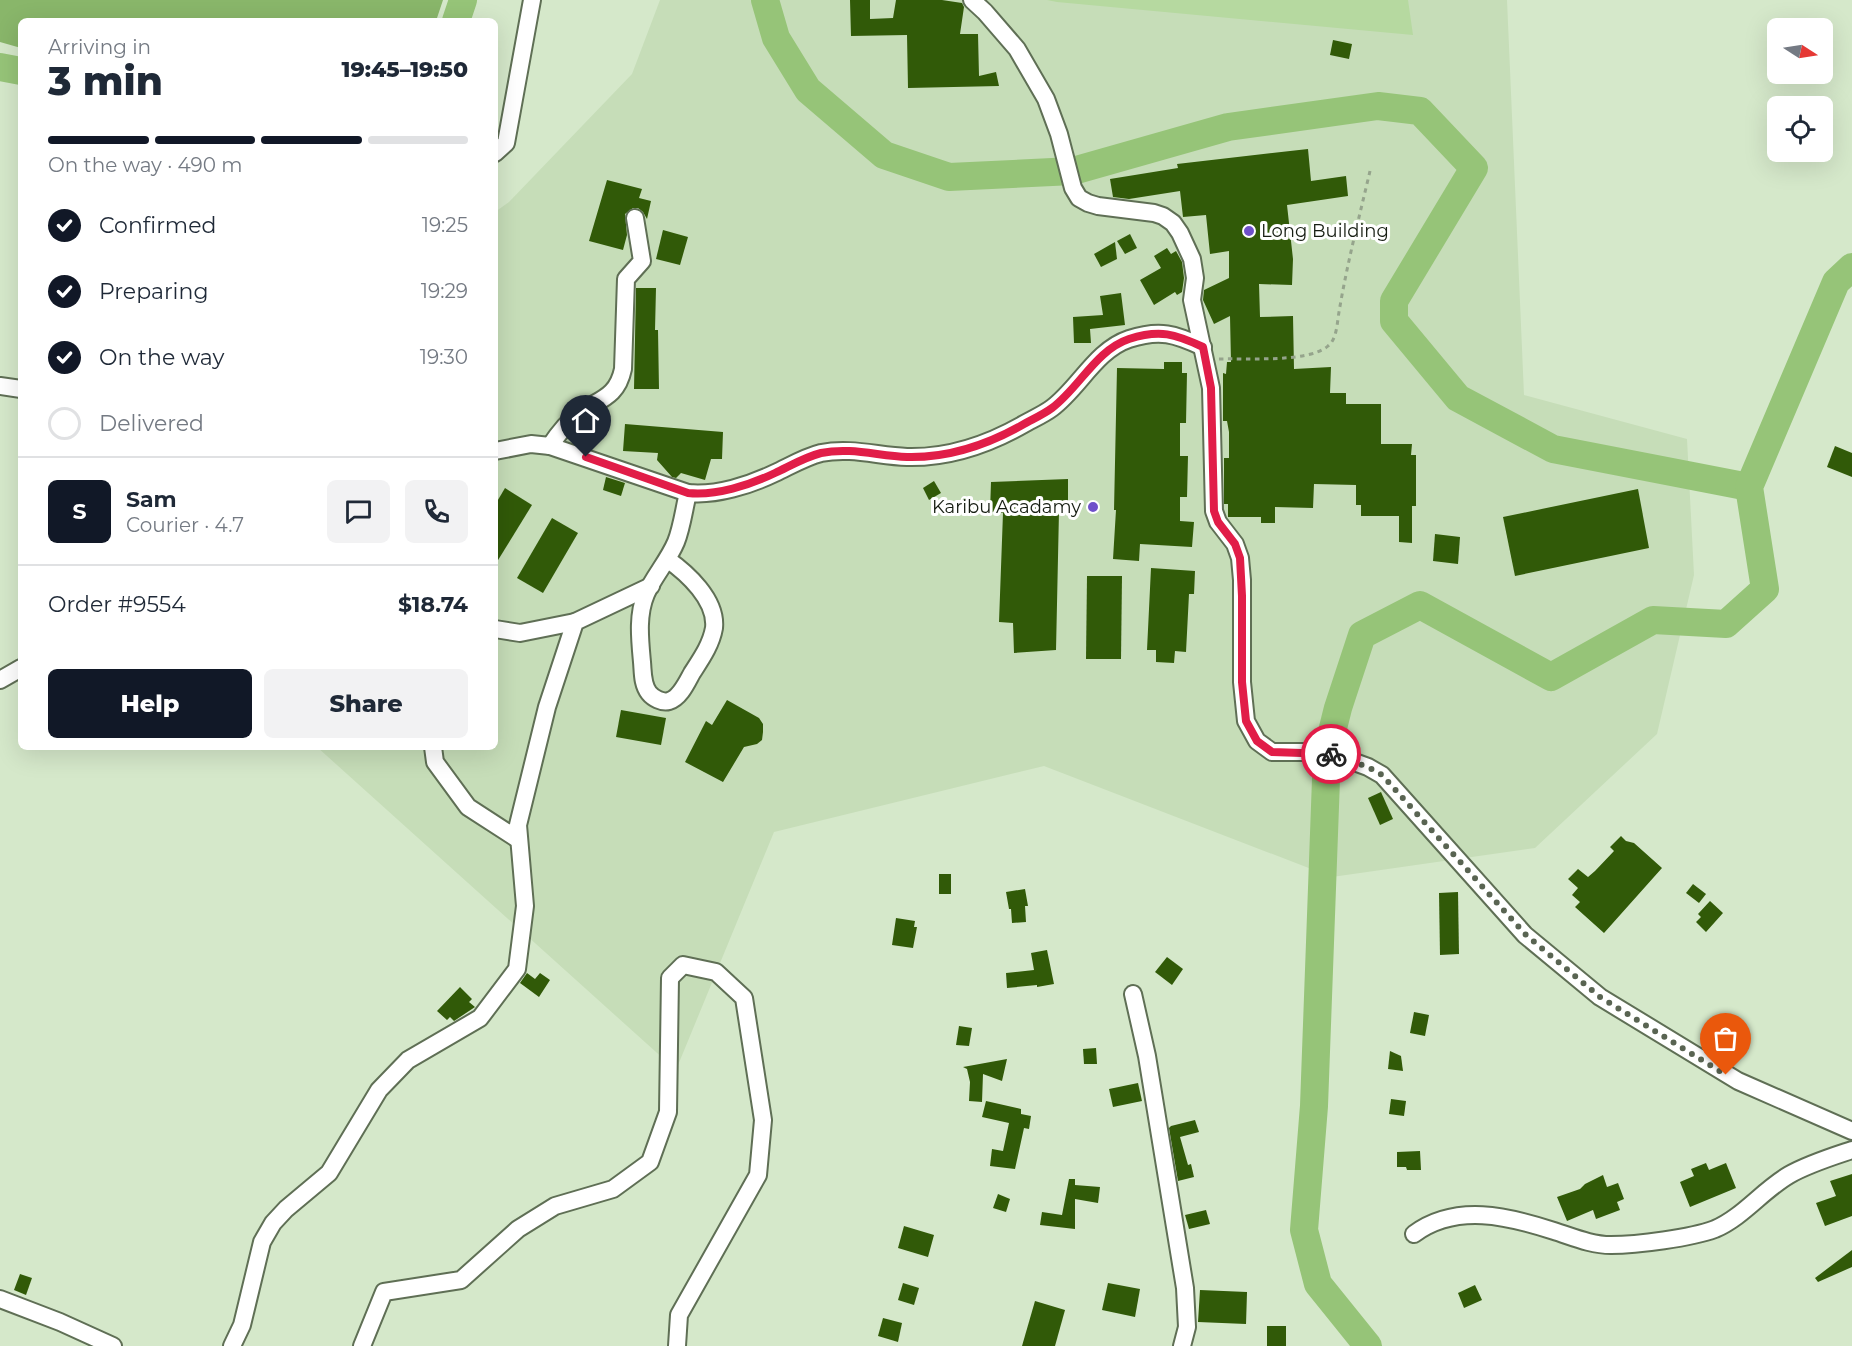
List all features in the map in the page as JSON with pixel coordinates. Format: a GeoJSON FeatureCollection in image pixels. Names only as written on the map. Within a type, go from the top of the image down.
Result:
{"type":"FeatureCollection","features":[{"type":"Feature","properties":{"kind":"street"},"geometry":{"type":"LineString","coordinates":[[498,150],[506,143],[532,0]]}},
{"type":"Feature","properties":{"kind":"street"},"geometry":{"type":"LineString","coordinates":[[972,0],[1017,50],[1046,99],[1059,134],[1073,188],[1079,198],[1088,203],[1154,213],[1173,223],[1180,233],[1195,272],[1192,300],[1211,388],[1214,511],[1218,522],[1235,544],[1240,558],[1242,682],[1246,721],[1257,741],[1272,752],[1328,752],[1368,767],[1382,775],[1526,935],[1600,997],[1738,1081],[1852,1131]]}},
{"type":"Feature","properties":{"kind":"street"},"geometry":{"type":"LineString","coordinates":[[550,446],[565,425],[579,413],[610,395],[620,382],[623,369],[627,279],[642,261],[635,218]]}},
{"type":"Feature","properties":{"kind":"street"},"geometry":{"type":"LineString","coordinates":[[498,450],[531,444],[550,446],[688,493],[700,495],[737,487],[821,453],[860,451],[907,457],[939,455],[991,441],[1052,408],[1110,349],[1126,340],[1147,334],[1161,332],[1179,336],[1204,353]]}},
{"type":"Feature","properties":{"kind":"street"},"geometry":{"type":"LineString","coordinates":[[0,386],[18,389]]}},
{"type":"Feature","properties":{"kind":"street"},"geometry":{"type":"LineString","coordinates":[[667,559],[688,575],[703,594],[712,611],[714,626],[709,645],[694,670],[678,695],[669,701],[658,700],[651,696],[645,687],[639,632],[642,610],[651,586],[676,542],[688,493]]}},
{"type":"Feature","properties":{"kind":"street"},"geometry":{"type":"LineString","coordinates":[[498,629],[520,633],[574,622],[651,586]]}},
{"type":"Feature","properties":{"kind":"street"},"geometry":{"type":"LineString","coordinates":[[232,1346],[242,1325],[262,1242],[273,1223],[329,1173],[379,1090],[408,1060],[480,1018],[517,969],[525,906],[518,825],[547,707],[574,622]]}},
{"type":"Feature","properties":{"kind":"street"},"geometry":{"type":"LineString","coordinates":[[0,680],[18,670]]}},
{"type":"Feature","properties":{"kind":"street"},"geometry":{"type":"LineString","coordinates":[[433,750],[435,762],[468,807],[519,840]]}},
{"type":"Feature","properties":{"kind":"street"},"geometry":{"type":"LineString","coordinates":[[362,1346],[384,1292],[461,1280],[518,1229],[555,1206],[613,1189],[650,1162],[668,1112],[670,978],[683,965],[716,972],[744,998],[763,1120],[759,1175],[679,1315],[677,1346]]}},
{"type":"Feature","properties":{"kind":"street"},"geometry":{"type":"LineString","coordinates":[[1134,994],[1147,1056],[1185,1288],[1187,1327],[1182,1346]]}},
{"type":"Feature","properties":{"kind":"street"},"geometry":{"type":"LineString","coordinates":[[1414,1234],[1424,1227],[1460,1215],[1491,1215],[1522,1220],[1587,1242],[1611,1245],[1691,1236],[1716,1228],[1788,1176],[1852,1150]]}},
{"type":"Feature","properties":{"kind":"street"},"geometry":{"type":"LineString","coordinates":[[0,1299],[60,1322],[113,1346]]}},
{"type":"Feature","properties":{"kind":"path"},"geometry":{"type":"LineString","coordinates":[[1204,353],[1290,358],[1317,352],[1329,346],[1336,332],[1346,272],[1370,171]]}},
{"type":"Feature","properties":{"kind":"shaded area","name":"Karibu Acadamy"},"geometry":{"type":"Polygon","coordinates":[[[660,0],[1507,0],[1524,395],[1687,439],[1694,575],[1657,734],[1535,848],[1332,877],[1044,766],[774,832],[676,1070],[320,750],[498,750],[498,210],[509,202],[632,74],[660,0]]]}},
{"type":"Feature","properties":{"kind":"shaded area"},"geometry":{"type":"Polygon","coordinates":[[[1047,0],[1408,0],[1413,35],[1057,2],[1047,0]]]}},
{"type":"Feature","properties":{"kind":"green space"},"geometry":{"type":"Polygon","coordinates":[[[0,0],[443,0],[437,18],[18,18],[18,47],[0,42],[0,0]]]}},
{"type":"Feature","properties":{"kind":"building"},"geometry":{"type":"Polygon","coordinates":[[[850,0],[870,0],[870,19],[893,18],[896,0],[942,0],[962,3],[964,7],[960,34],[978,34],[979,76],[996,72],[999,86],[908,88],[907,35],[851,36],[850,0]]]}},
{"type":"Feature","properties":{"kind":"building"},"geometry":{"type":"Polygon","coordinates":[[[1333,40],[1352,44],[1349,59],[1330,55],[1333,40]]]}},
{"type":"Feature","properties":{"kind":"building"},"geometry":{"type":"Polygon","coordinates":[[[1308,149],[1311,181],[1346,176],[1348,196],[1287,205],[1293,259],[1292,285],[1259,284],[1260,317],[1293,316],[1294,369],[1331,367],[1330,393],[1346,393],[1346,404],[1381,404],[1381,444],[1412,444],[1411,455],[1416,455],[1416,506],[1412,506],[1412,543],[1399,542],[1399,516],[1361,516],[1361,505],[1356,505],[1356,485],[1314,484],[1313,508],[1275,507],[1275,523],[1261,523],[1261,517],[1228,517],[1228,504],[1224,504],[1224,458],[1229,458],[1229,432],[1227,421],[1223,421],[1223,373],[1226,374],[1227,362],[1231,362],[1230,316],[1214,324],[1203,300],[1204,290],[1229,278],[1229,251],[1210,254],[1206,215],[1183,217],[1180,191],[1129,199],[1113,197],[1110,179],[1178,168],[1177,164],[1308,149]]]}},
{"type":"Feature","properties":{"kind":"building"},"geometry":{"type":"Polygon","coordinates":[[[607,180],[642,189],[639,198],[651,201],[647,219],[638,208],[633,208],[625,214],[627,235],[623,250],[589,241],[607,180]]]}},
{"type":"Feature","properties":{"kind":"building"},"geometry":{"type":"Polygon","coordinates":[[[663,230],[688,237],[680,265],[656,259],[663,230]]]}},
{"type":"Feature","properties":{"kind":"building"},"geometry":{"type":"Polygon","coordinates":[[[1130,234],[1137,248],[1125,254],[1117,241],[1130,234]]]}},
{"type":"Feature","properties":{"kind":"building"},"geometry":{"type":"Polygon","coordinates":[[[1115,242],[1117,259],[1101,267],[1094,254],[1115,242]]]}},
{"type":"Feature","properties":{"kind":"building"},"geometry":{"type":"Polygon","coordinates":[[[1167,248],[1171,254],[1176,251],[1182,262],[1184,278],[1182,292],[1177,295],[1175,292],[1154,305],[1140,280],[1161,268],[1154,256],[1167,248]]]}},
{"type":"Feature","properties":{"kind":"building"},"geometry":{"type":"Polygon","coordinates":[[[636,288],[656,288],[655,330],[658,330],[659,389],[634,389],[636,288]]]}},
{"type":"Feature","properties":{"kind":"building"},"geometry":{"type":"Polygon","coordinates":[[[1121,293],[1125,325],[1090,329],[1091,343],[1074,343],[1073,317],[1103,315],[1100,296],[1121,293]]]}},
{"type":"Feature","properties":{"kind":"building"},"geometry":{"type":"Polygon","coordinates":[[[1164,362],[1182,362],[1182,373],[1187,373],[1186,423],[1180,423],[1180,456],[1188,456],[1187,497],[1180,497],[1180,521],[1194,522],[1192,547],[1140,544],[1139,561],[1113,559],[1116,510],[1114,510],[1117,368],[1164,369],[1164,362]]]}},
{"type":"Feature","properties":{"kind":"building"},"geometry":{"type":"Polygon","coordinates":[[[625,424],[723,432],[722,459],[711,459],[705,480],[681,473],[676,478],[672,477],[657,460],[658,453],[623,451],[625,424]]]}},
{"type":"Feature","properties":{"kind":"building"},"geometry":{"type":"Polygon","coordinates":[[[1835,446],[1852,453],[1852,477],[1827,467],[1835,446]]]}},
{"type":"Feature","properties":{"kind":"building"},"geometry":{"type":"Polygon","coordinates":[[[606,477],[625,483],[621,496],[603,490],[606,477]]]}},
{"type":"Feature","properties":{"kind":"building"},"geometry":{"type":"Polygon","coordinates":[[[1068,479],[1068,510],[1059,511],[1056,650],[1014,653],[1013,623],[999,622],[1003,513],[990,512],[991,482],[1068,479]]]}},
{"type":"Feature","properties":{"kind":"building"},"geometry":{"type":"Polygon","coordinates":[[[934,481],[941,493],[929,500],[923,488],[934,481]]]}},
{"type":"Feature","properties":{"kind":"building"},"geometry":{"type":"Polygon","coordinates":[[[505,488],[532,505],[498,560],[498,500],[505,488]]]}},
{"type":"Feature","properties":{"kind":"building"},"geometry":{"type":"Polygon","coordinates":[[[1638,489],[1649,548],[1515,576],[1503,517],[1638,489]]]}},
{"type":"Feature","properties":{"kind":"building"},"geometry":{"type":"Polygon","coordinates":[[[552,518],[578,533],[543,593],[517,578],[552,518]]]}},
{"type":"Feature","properties":{"kind":"building"},"geometry":{"type":"Polygon","coordinates":[[[1435,534],[1460,537],[1458,564],[1433,561],[1435,534]]]}},
{"type":"Feature","properties":{"kind":"building"},"geometry":{"type":"Polygon","coordinates":[[[1151,568],[1195,571],[1194,594],[1189,594],[1186,652],[1175,651],[1174,663],[1156,662],[1156,650],[1147,650],[1151,568]]]}},
{"type":"Feature","properties":{"kind":"building"},"geometry":{"type":"Polygon","coordinates":[[[1087,576],[1122,576],[1121,659],[1086,659],[1087,576]]]}},
{"type":"Feature","properties":{"kind":"building"},"geometry":{"type":"Polygon","coordinates":[[[727,700],[759,718],[763,724],[763,732],[762,740],[757,744],[744,747],[723,782],[685,762],[706,721],[712,725],[727,700]]]}},
{"type":"Feature","properties":{"kind":"building"},"geometry":{"type":"Polygon","coordinates":[[[621,710],[666,718],[661,745],[616,737],[621,710]]]}},
{"type":"Feature","properties":{"kind":"building"},"geometry":{"type":"Polygon","coordinates":[[[1381,792],[1393,819],[1380,825],[1368,798],[1381,792]]]}},
{"type":"Feature","properties":{"kind":"building"},"geometry":{"type":"Polygon","coordinates":[[[1621,836],[1626,841],[1634,843],[1662,868],[1604,933],[1575,907],[1580,902],[1572,895],[1578,888],[1568,879],[1578,869],[1588,877],[1614,851],[1610,847],[1621,836]]]}},
{"type":"Feature","properties":{"kind":"building"},"geometry":{"type":"Polygon","coordinates":[[[939,874],[951,874],[951,894],[939,894],[939,874]]]}},
{"type":"Feature","properties":{"kind":"building"},"geometry":{"type":"Polygon","coordinates":[[[1693,884],[1706,894],[1699,903],[1686,893],[1693,884]]]}},
{"type":"Feature","properties":{"kind":"building"},"geometry":{"type":"Polygon","coordinates":[[[1025,889],[1028,906],[1025,906],[1026,922],[1012,923],[1006,892],[1025,889]]]}},
{"type":"Feature","properties":{"kind":"building"},"geometry":{"type":"Polygon","coordinates":[[[1458,892],[1459,954],[1440,955],[1439,893],[1458,892]]]}},
{"type":"Feature","properties":{"kind":"building"},"geometry":{"type":"Polygon","coordinates":[[[1710,901],[1723,913],[1706,932],[1696,922],[1701,917],[1698,914],[1710,901]]]}},
{"type":"Feature","properties":{"kind":"building"},"geometry":{"type":"Polygon","coordinates":[[[896,918],[915,921],[914,927],[917,927],[913,948],[892,945],[896,918]]]}},
{"type":"Feature","properties":{"kind":"building"},"geometry":{"type":"Polygon","coordinates":[[[1047,950],[1054,984],[1007,988],[1006,973],[1034,970],[1031,953],[1047,950]]]}},
{"type":"Feature","properties":{"kind":"building"},"geometry":{"type":"Polygon","coordinates":[[[1167,957],[1183,969],[1172,985],[1155,972],[1167,957]]]}},
{"type":"Feature","properties":{"kind":"building"},"geometry":{"type":"Polygon","coordinates":[[[527,973],[535,979],[540,973],[550,980],[539,997],[520,983],[527,973]]]}},
{"type":"Feature","properties":{"kind":"building"},"geometry":{"type":"Polygon","coordinates":[[[460,987],[472,999],[469,1002],[475,1007],[454,1021],[450,1017],[447,1020],[437,1011],[460,987]]]}},
{"type":"Feature","properties":{"kind":"building"},"geometry":{"type":"Polygon","coordinates":[[[1414,1012],[1429,1015],[1425,1036],[1410,1033],[1414,1012]]]}},
{"type":"Feature","properties":{"kind":"building"},"geometry":{"type":"Polygon","coordinates":[[[959,1026],[972,1028],[969,1046],[956,1045],[959,1026]]]}},
{"type":"Feature","properties":{"kind":"building"},"geometry":{"type":"Polygon","coordinates":[[[1096,1048],[1097,1064],[1084,1064],[1083,1049],[1096,1048]]]}},
{"type":"Feature","properties":{"kind":"building"},"geometry":{"type":"Polygon","coordinates":[[[1390,1051],[1401,1056],[1403,1071],[1388,1069],[1390,1051]]]}},
{"type":"Feature","properties":{"kind":"building"},"geometry":{"type":"Polygon","coordinates":[[[1007,1059],[1002,1081],[983,1074],[982,1102],[969,1101],[970,1082],[967,1069],[963,1067],[1007,1059]]]}},
{"type":"Feature","properties":{"kind":"building"},"geometry":{"type":"Polygon","coordinates":[[[1138,1083],[1142,1101],[1113,1107],[1109,1089],[1138,1083]]]}},
{"type":"Feature","properties":{"kind":"building"},"geometry":{"type":"Polygon","coordinates":[[[1391,1099],[1406,1101],[1404,1116],[1389,1114],[1391,1099]]]}},
{"type":"Feature","properties":{"kind":"building"},"geometry":{"type":"Polygon","coordinates":[[[986,1101],[1021,1109],[1021,1114],[1031,1116],[1029,1129],[1024,1128],[1015,1169],[990,1166],[992,1149],[1003,1151],[1009,1123],[982,1117],[986,1101]]]}},
{"type":"Feature","properties":{"kind":"building"},"geometry":{"type":"Polygon","coordinates":[[[1195,1120],[1199,1132],[1180,1137],[1194,1177],[1178,1181],[1169,1128],[1195,1120]]]}},
{"type":"Feature","properties":{"kind":"building"},"geometry":{"type":"Polygon","coordinates":[[[1420,1151],[1421,1170],[1397,1167],[1397,1152],[1420,1151]]]}},
{"type":"Feature","properties":{"kind":"building"},"geometry":{"type":"Polygon","coordinates":[[[1706,1163],[1709,1170],[1726,1163],[1736,1188],[1690,1207],[1680,1182],[1694,1176],[1691,1169],[1706,1163]]]}},
{"type":"Feature","properties":{"kind":"building"},"geometry":{"type":"Polygon","coordinates":[[[1852,1174],[1852,1216],[1825,1226],[1816,1203],[1836,1196],[1830,1181],[1852,1174]]]}},
{"type":"Feature","properties":{"kind":"building"},"geometry":{"type":"Polygon","coordinates":[[[1603,1175],[1607,1187],[1618,1183],[1624,1199],[1617,1202],[1620,1210],[1596,1219],[1593,1210],[1567,1221],[1557,1197],[1580,1189],[1603,1175]]]}},
{"type":"Feature","properties":{"kind":"building"},"geometry":{"type":"Polygon","coordinates":[[[1069,1179],[1075,1179],[1075,1185],[1100,1187],[1098,1203],[1075,1199],[1075,1229],[1040,1225],[1042,1212],[1062,1215],[1069,1179]]]}},
{"type":"Feature","properties":{"kind":"building"},"geometry":{"type":"Polygon","coordinates":[[[998,1194],[1010,1199],[1006,1212],[993,1208],[998,1194]]]}},
{"type":"Feature","properties":{"kind":"building"},"geometry":{"type":"Polygon","coordinates":[[[1206,1210],[1210,1224],[1189,1229],[1185,1215],[1206,1210]]]}},
{"type":"Feature","properties":{"kind":"building"},"geometry":{"type":"Polygon","coordinates":[[[904,1226],[934,1235],[928,1257],[898,1248],[904,1226]]]}},
{"type":"Feature","properties":{"kind":"building"},"geometry":{"type":"Polygon","coordinates":[[[1852,1250],[1852,1267],[1818,1282],[1815,1278],[1852,1250]]]}},
{"type":"Feature","properties":{"kind":"building"},"geometry":{"type":"Polygon","coordinates":[[[20,1274],[32,1278],[26,1295],[14,1290],[20,1274]]]}},
{"type":"Feature","properties":{"kind":"building"},"geometry":{"type":"Polygon","coordinates":[[[903,1283],[919,1288],[914,1305],[898,1300],[903,1283]]]}},
{"type":"Feature","properties":{"kind":"building"},"geometry":{"type":"Polygon","coordinates":[[[1108,1283],[1140,1289],[1135,1317],[1102,1310],[1108,1283]]]}},
{"type":"Feature","properties":{"kind":"building"},"geometry":{"type":"Polygon","coordinates":[[[1475,1285],[1482,1300],[1464,1308],[1458,1293],[1475,1285]]]}},
{"type":"Feature","properties":{"kind":"building"},"geometry":{"type":"Polygon","coordinates":[[[1200,1290],[1247,1292],[1246,1324],[1198,1322],[1200,1290]]]}},
{"type":"Feature","properties":{"kind":"building"},"geometry":{"type":"Polygon","coordinates":[[[1035,1301],[1065,1310],[1055,1346],[1022,1346],[1035,1301]]]}},
{"type":"Feature","properties":{"kind":"building"},"geometry":{"type":"Polygon","coordinates":[[[883,1318],[902,1323],[898,1342],[878,1336],[883,1318]]]}},
{"type":"Feature","properties":{"kind":"building"},"geometry":{"type":"Polygon","coordinates":[[[1267,1326],[1286,1326],[1286,1346],[1267,1346],[1267,1326]]]}},
{"type":"Feature","properties":{"kind":"waterway"},"geometry":{"type":"LineString","coordinates":[[457,18],[463,0]]}},
{"type":"Feature","properties":{"kind":"waterway"},"geometry":{"type":"LineString","coordinates":[[765,0],[776,38],[808,90],[884,155],[949,177],[1073,171],[1228,127],[1378,106],[1420,111],[1474,168],[1394,301],[1394,321],[1458,398],[1553,449],[1749,487]]}},
{"type":"Feature","properties":{"kind":"waterway"},"geometry":{"type":"LineString","coordinates":[[0,67],[18,70]]}},
{"type":"Feature","properties":{"kind":"waterway"},"geometry":{"type":"LineString","coordinates":[[1368,1346],[1318,1284],[1304,1230],[1314,1106],[1327,752],[1338,708],[1362,635],[1420,605],[1551,677],[1653,620],[1726,624],[1765,589],[1749,487],[1836,282],[1852,267]]}},
{"type":"Feature","properties":{"kind":"way so far"},"geometry":{"type":"LineString","coordinates":[[1331,754],[1368,767],[1382,775],[1526,935],[1600,997],[1726,1075]]}},
{"type":"Feature","properties":{"kind":"place","name":"Long Building"},"geometry":{"type":"Point","coordinates":[1249,231]}},
{"type":"Feature","properties":{"kind":"place","name":"Karibu Acadamy"},"geometry":{"type":"Point","coordinates":[1093,507]}},
{"type":"Feature","properties":{"kind":"route"},"geometry":{"type":"LineString","coordinates":[[586,457],[688,493],[700,495],[737,487],[821,453],[860,451],[907,457],[939,455],[991,441],[1052,408],[1110,349],[1126,340],[1161,332],[1179,336],[1203,347],[1211,388],[1214,511],[1218,522],[1235,544],[1240,558],[1242,682],[1246,721],[1257,741],[1272,752],[1328,752],[1331,754]]}}]}
